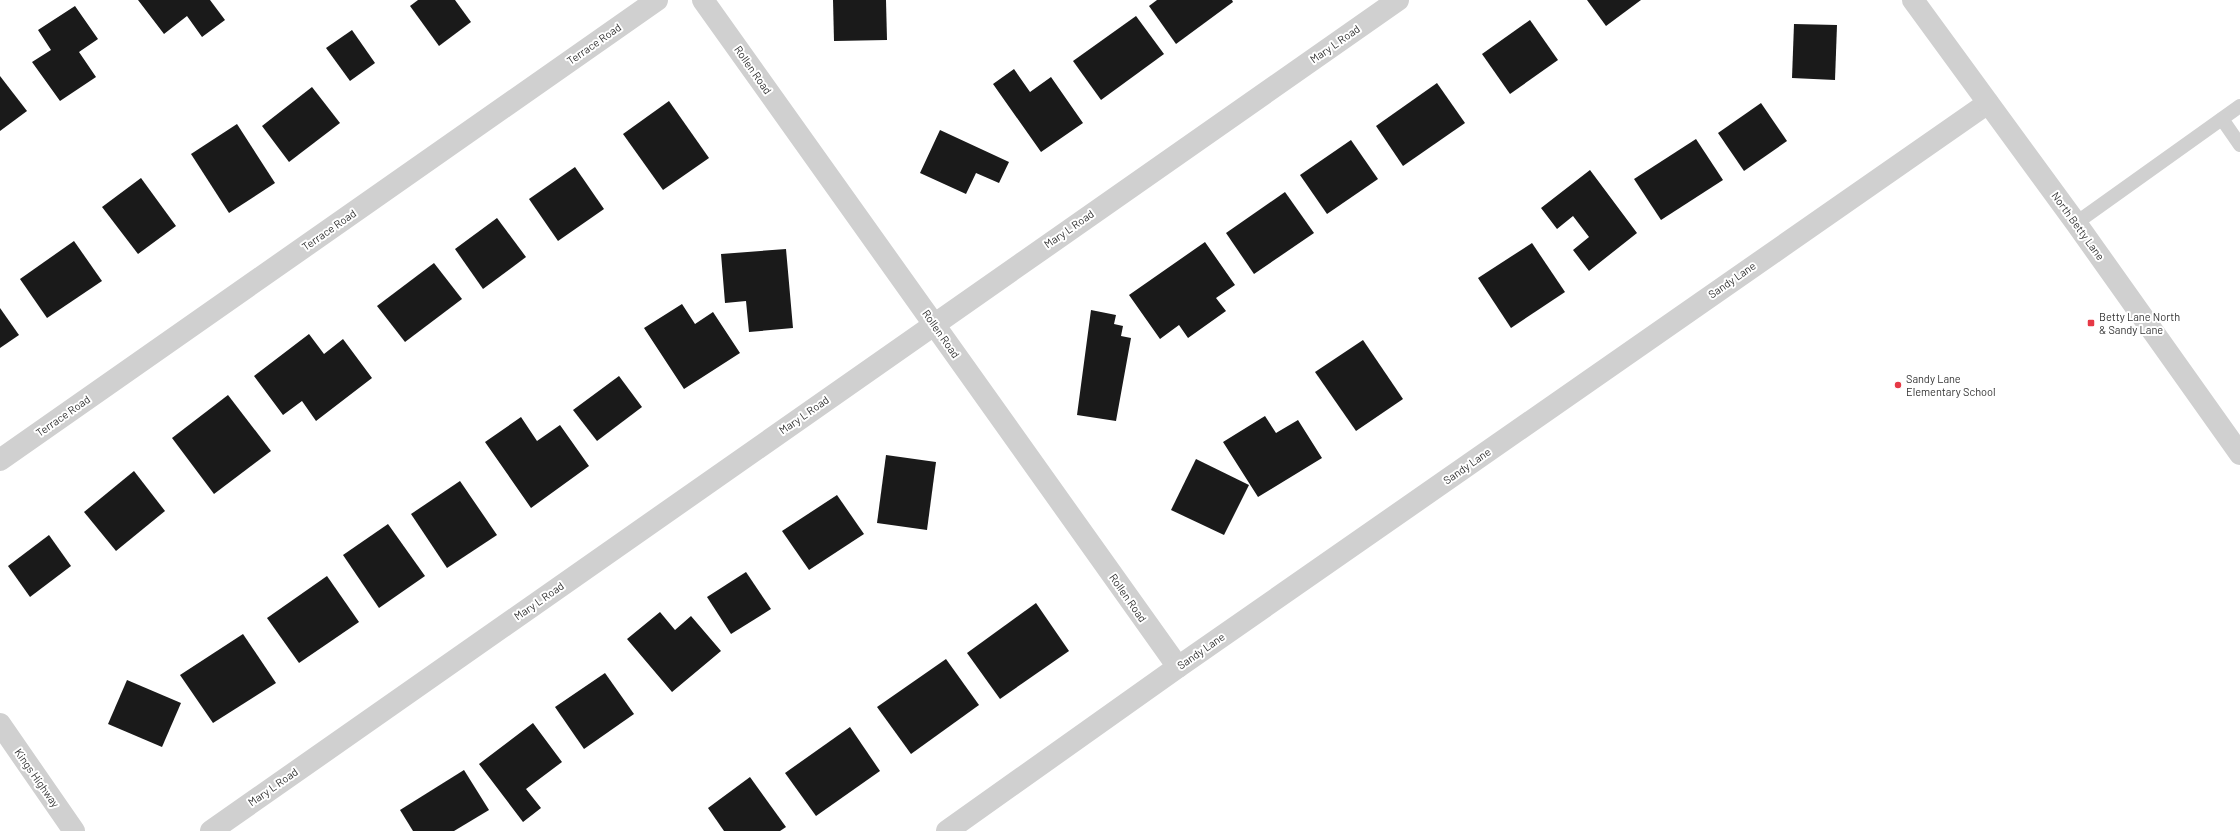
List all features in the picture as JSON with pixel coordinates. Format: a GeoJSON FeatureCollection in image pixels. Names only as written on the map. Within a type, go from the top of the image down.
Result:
{"type":"FeatureCollection","features":[{"type":"Feature","properties":{"kind":"street","name":"Terrace Road"},"geometry":{"type":"LineString","coordinates":[[0,460],[658,0]]}},
{"type":"Feature","properties":{"kind":"street","name":"Rollen Road"},"geometry":{"type":"LineString","coordinates":[[703,0],[1178,667]]}},
{"type":"Feature","properties":{"kind":"street","name":"Mary L Road"},"geometry":{"type":"LineString","coordinates":[[211,831],[1398,0]]}},
{"type":"Feature","properties":{"kind":"street","name":"North Betty Lane"},"geometry":{"type":"LineString","coordinates":[[1914,0],[2076,223],[2240,454]]}},
{"type":"Feature","properties":{"kind":"street","name":"Sandy Lane"},"geometry":{"type":"LineString","coordinates":[[947,831],[1178,667],[1988,103]]}},
{"type":"Feature","properties":{"kind":"street","name":"Kings Highway"},"geometry":{"type":"LineString","coordinates":[[0,724],[74,831]]}},
{"type":"Feature","properties":{"kind":"lane"},"geometry":{"type":"LineString","coordinates":[[2076,223],[2240,106]]}},
{"type":"Feature","properties":{"kind":"lane"},"geometry":{"type":"LineString","coordinates":[[2222,119],[2240,145]]}},
{"type":"Feature","properties":{"kind":"building"},"geometry":{"type":"Polygon","coordinates":[[[138,0],[210,0],[225,20],[202,37],[187,16],[164,34],[138,0]]]}},
{"type":"Feature","properties":{"kind":"building"},"geometry":{"type":"Polygon","coordinates":[[[418,0],[455,0],[471,22],[439,46],[410,6],[418,0]]]}},
{"type":"Feature","properties":{"kind":"building"},"geometry":{"type":"Polygon","coordinates":[[[833,0],[886,0],[887,40],[834,41],[833,0]]]}},
{"type":"Feature","properties":{"kind":"building"},"geometry":{"type":"Polygon","coordinates":[[[1157,0],[1232,0],[1233,2],[1176,44],[1149,6],[1157,0]]]}},
{"type":"Feature","properties":{"kind":"building"},"geometry":{"type":"Polygon","coordinates":[[[1587,0],[1641,0],[1606,26],[1587,0]]]}},
{"type":"Feature","properties":{"kind":"building"},"geometry":{"type":"Polygon","coordinates":[[[75,6],[98,39],[79,52],[96,77],[60,101],[32,62],[51,50],[38,30],[75,6]]]}},
{"type":"Feature","properties":{"kind":"building"},"geometry":{"type":"Polygon","coordinates":[[[1136,16],[1164,54],[1101,100],[1073,61],[1136,16]]]}},
{"type":"Feature","properties":{"kind":"building"},"geometry":{"type":"Polygon","coordinates":[[[1530,20],[1558,60],[1510,94],[1482,54],[1530,20]]]}},
{"type":"Feature","properties":{"kind":"building"},"geometry":{"type":"Polygon","coordinates":[[[1794,24],[1837,25],[1835,80],[1792,78],[1794,24]]]}},
{"type":"Feature","properties":{"kind":"building"},"geometry":{"type":"Polygon","coordinates":[[[352,30],[375,63],[350,81],[326,48],[352,30]]]}},
{"type":"Feature","properties":{"kind":"building"},"geometry":{"type":"Polygon","coordinates":[[[1014,69],[1030,92],[1051,77],[1083,123],[1041,152],[993,84],[1014,69]]]}},
{"type":"Feature","properties":{"kind":"building"},"geometry":{"type":"Polygon","coordinates":[[[0,76],[27,111],[0,131],[0,76]]]}},
{"type":"Feature","properties":{"kind":"building"},"geometry":{"type":"Polygon","coordinates":[[[1437,83],[1465,123],[1403,166],[1376,126],[1437,83]]]}},
{"type":"Feature","properties":{"kind":"building"},"geometry":{"type":"Polygon","coordinates":[[[312,87],[340,123],[289,162],[262,126],[312,87]]]}},
{"type":"Feature","properties":{"kind":"building"},"geometry":{"type":"Polygon","coordinates":[[[669,101],[709,158],[663,190],[623,134],[669,101]]]}},
{"type":"Feature","properties":{"kind":"building"},"geometry":{"type":"Polygon","coordinates":[[[1761,103],[1787,141],[1744,171],[1718,133],[1761,103]]]}},
{"type":"Feature","properties":{"kind":"building"},"geometry":{"type":"Polygon","coordinates":[[[237,124],[275,183],[229,213],[191,154],[237,124]]]}},
{"type":"Feature","properties":{"kind":"building"},"geometry":{"type":"Polygon","coordinates":[[[940,130],[1009,162],[999,183],[976,173],[966,194],[920,173],[940,130]]]}},
{"type":"Feature","properties":{"kind":"building"},"geometry":{"type":"Polygon","coordinates":[[[1696,139],[1723,180],[1661,220],[1634,179],[1696,139]]]}},
{"type":"Feature","properties":{"kind":"building"},"geometry":{"type":"Polygon","coordinates":[[[1351,140],[1378,179],[1327,214],[1300,175],[1351,140]]]}},
{"type":"Feature","properties":{"kind":"building"},"geometry":{"type":"Polygon","coordinates":[[[575,167],[604,209],[558,241],[529,199],[575,167]]]}},
{"type":"Feature","properties":{"kind":"building"},"geometry":{"type":"Polygon","coordinates":[[[1590,170],[1637,233],[1589,271],[1573,250],[1589,237],[1573,216],[1557,229],[1541,208],[1590,170]]]}},
{"type":"Feature","properties":{"kind":"building"},"geometry":{"type":"Polygon","coordinates":[[[141,178],[176,226],[138,254],[102,207],[141,178]]]}},
{"type":"Feature","properties":{"kind":"building"},"geometry":{"type":"Polygon","coordinates":[[[1285,192],[1314,233],[1254,274],[1226,233],[1285,192]]]}},
{"type":"Feature","properties":{"kind":"building"},"geometry":{"type":"Polygon","coordinates":[[[497,218],[526,257],[483,289],[455,249],[497,218]]]}},
{"type":"Feature","properties":{"kind":"building"},"geometry":{"type":"Polygon","coordinates":[[[74,241],[102,281],[47,318],[20,279],[74,241]]]}},
{"type":"Feature","properties":{"kind":"building"},"geometry":{"type":"Polygon","coordinates":[[[1205,242],[1235,285],[1216,298],[1226,311],[1188,338],[1179,325],[1160,339],[1129,295],[1205,242]]]}},
{"type":"Feature","properties":{"kind":"building"},"geometry":{"type":"Polygon","coordinates":[[[1532,243],[1565,292],[1511,328],[1478,278],[1532,243]]]}},
{"type":"Feature","properties":{"kind":"building"},"geometry":{"type":"Polygon","coordinates":[[[786,249],[793,328],[749,332],[746,301],[725,303],[721,254],[786,249]]]}},
{"type":"Feature","properties":{"kind":"building"},"geometry":{"type":"Polygon","coordinates":[[[434,263],[462,299],[405,342],[377,306],[434,263]]]}},
{"type":"Feature","properties":{"kind":"building"},"geometry":{"type":"Polygon","coordinates":[[[682,304],[695,324],[713,312],[740,353],[684,389],[644,328],[682,304]]]}},
{"type":"Feature","properties":{"kind":"building"},"geometry":{"type":"Polygon","coordinates":[[[0,308],[19,335],[0,348],[0,308]]]}},
{"type":"Feature","properties":{"kind":"building"},"geometry":{"type":"Polygon","coordinates":[[[1091,310],[1116,315],[1114,324],[1123,326],[1121,336],[1131,338],[1116,421],[1077,415],[1091,310]]]}},
{"type":"Feature","properties":{"kind":"building"},"geometry":{"type":"Polygon","coordinates":[[[309,334],[324,354],[343,339],[372,378],[316,421],[302,401],[283,415],[254,376],[309,334]]]}},
{"type":"Feature","properties":{"kind":"building"},"geometry":{"type":"Polygon","coordinates":[[[1363,340],[1403,399],[1356,431],[1315,372],[1363,340]]]}},
{"type":"Feature","properties":{"kind":"building"},"geometry":{"type":"Polygon","coordinates":[[[619,376],[642,407],[597,441],[573,410],[619,376]]]}},
{"type":"Feature","properties":{"kind":"building"},"geometry":{"type":"Polygon","coordinates":[[[228,395],[271,451],[214,494],[172,438],[228,395]]]}},
{"type":"Feature","properties":{"kind":"building"},"geometry":{"type":"Polygon","coordinates":[[[1265,416],[1276,433],[1298,420],[1322,458],[1258,497],[1223,442],[1265,416]]]}},
{"type":"Feature","properties":{"kind":"building"},"geometry":{"type":"Polygon","coordinates":[[[521,417],[537,441],[560,425],[589,466],[531,508],[485,442],[521,417]]]}},
{"type":"Feature","properties":{"kind":"building"},"geometry":{"type":"Polygon","coordinates":[[[886,455],[936,462],[927,530],[877,523],[886,455]]]}},
{"type":"Feature","properties":{"kind":"building"},"geometry":{"type":"Polygon","coordinates":[[[1196,459],[1249,485],[1224,535],[1171,510],[1196,459]]]}},
{"type":"Feature","properties":{"kind":"building"},"geometry":{"type":"Polygon","coordinates":[[[134,471],[165,511],[116,551],[84,512],[134,471]]]}},
{"type":"Feature","properties":{"kind":"building"},"geometry":{"type":"Polygon","coordinates":[[[460,481],[497,535],[447,568],[411,514],[460,481]]]}},
{"type":"Feature","properties":{"kind":"building"},"geometry":{"type":"Polygon","coordinates":[[[837,495],[864,534],[809,570],[782,531],[837,495]]]}},
{"type":"Feature","properties":{"kind":"building"},"geometry":{"type":"Polygon","coordinates":[[[388,524],[425,576],[379,608],[343,555],[388,524]]]}},
{"type":"Feature","properties":{"kind":"building"},"geometry":{"type":"Polygon","coordinates":[[[49,535],[71,566],[30,597],[8,566],[49,535]]]}},
{"type":"Feature","properties":{"kind":"building"},"geometry":{"type":"Polygon","coordinates":[[[746,572],[771,609],[731,634],[707,597],[746,572]]]}},
{"type":"Feature","properties":{"kind":"building"},"geometry":{"type":"Polygon","coordinates":[[[327,576],[359,622],[299,663],[267,618],[327,576]]]}},
{"type":"Feature","properties":{"kind":"building"},"geometry":{"type":"Polygon","coordinates":[[[1036,603],[1069,651],[1000,699],[967,653],[1036,603]]]}},
{"type":"Feature","properties":{"kind":"building"},"geometry":{"type":"Polygon","coordinates":[[[660,612],[675,630],[691,616],[721,651],[672,692],[627,639],[660,612]]]}},
{"type":"Feature","properties":{"kind":"building"},"geometry":{"type":"Polygon","coordinates":[[[243,634],[276,683],[213,723],[180,675],[243,634]]]}},
{"type":"Feature","properties":{"kind":"building"},"geometry":{"type":"Polygon","coordinates":[[[946,659],[979,705],[911,754],[877,707],[946,659]]]}},
{"type":"Feature","properties":{"kind":"building"},"geometry":{"type":"Polygon","coordinates":[[[605,673],[634,714],[584,749],[555,707],[605,673]]]}},
{"type":"Feature","properties":{"kind":"building"},"geometry":{"type":"Polygon","coordinates":[[[127,680],[181,703],[162,747],[108,724],[127,680]]]}},
{"type":"Feature","properties":{"kind":"building"},"geometry":{"type":"Polygon","coordinates":[[[533,723],[562,762],[526,789],[541,808],[523,822],[479,764],[533,723]]]}},
{"type":"Feature","properties":{"kind":"building"},"geometry":{"type":"Polygon","coordinates":[[[850,727],[880,771],[816,816],[785,773],[850,727]]]}},
{"type":"Feature","properties":{"kind":"building"},"geometry":{"type":"Polygon","coordinates":[[[464,770],[489,810],[454,831],[413,831],[400,810],[464,770]]]}},
{"type":"Feature","properties":{"kind":"building"},"geometry":{"type":"Polygon","coordinates":[[[750,777],[786,827],[780,831],[724,831],[708,808],[750,777]]]}},
{"type":"Feature","properties":{"kind":"place","name":"Betty Lane North & Sandy Lane"},"geometry":{"type":"Point","coordinates":[2091,323]}},
{"type":"Feature","properties":{"kind":"place","name":"Sandy Lane Elementary School"},"geometry":{"type":"Point","coordinates":[1898,385]}}]}
